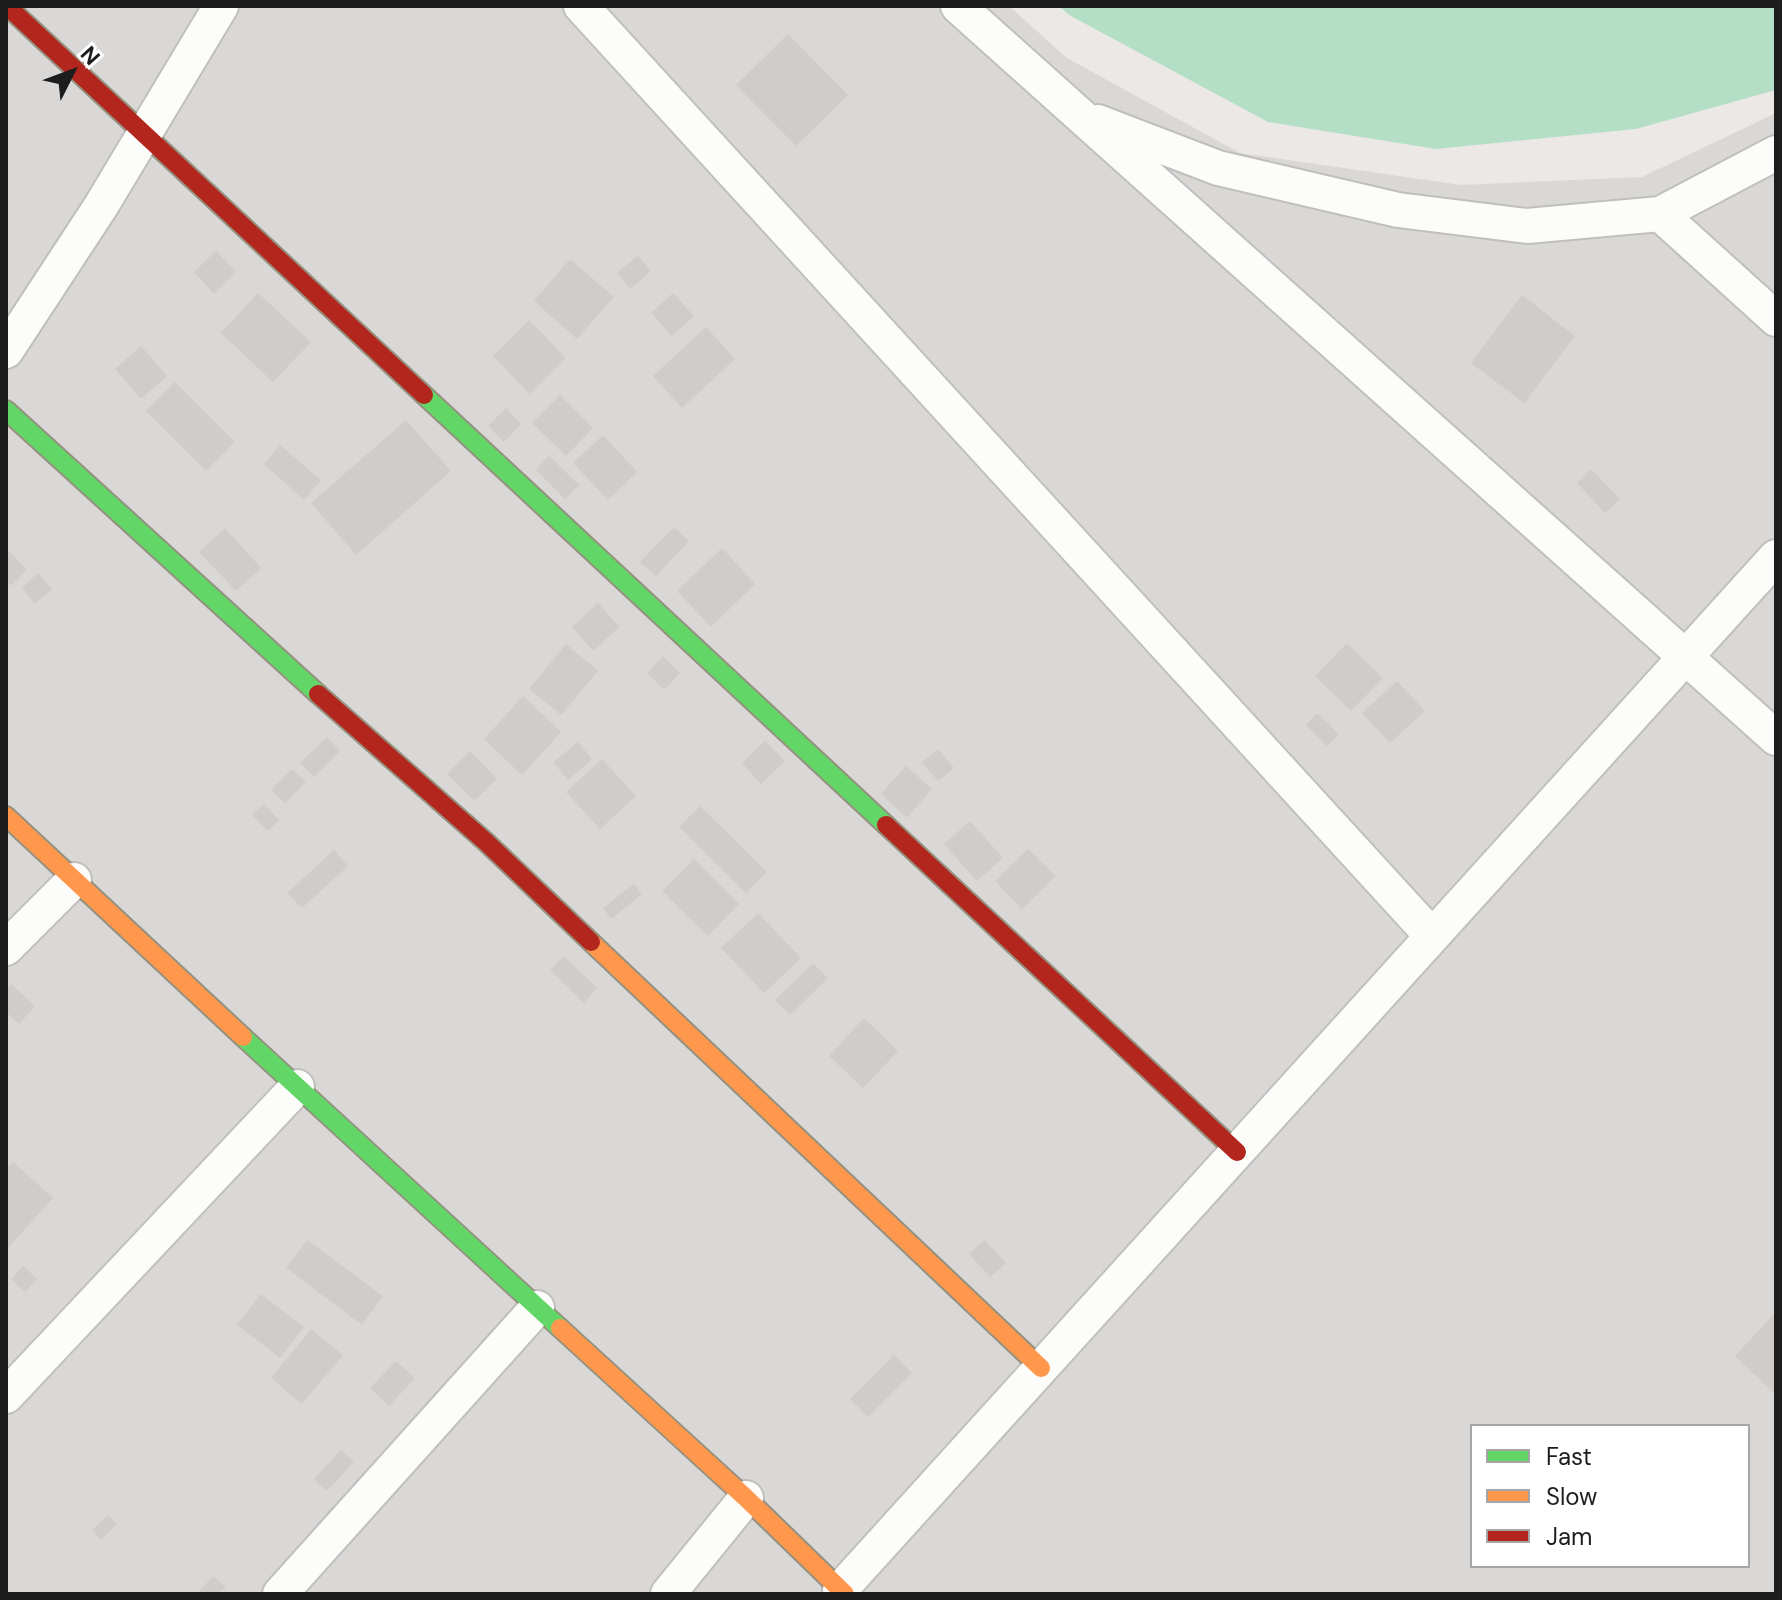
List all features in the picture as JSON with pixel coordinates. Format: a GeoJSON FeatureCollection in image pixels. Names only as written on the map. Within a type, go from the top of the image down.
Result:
{"type":"FeatureCollection","features":[{"type":"Feature","properties":{"kind":"main road"},"geometry":{"type":"LineString","coordinates":[[7,6],[1237,1152]]}},
{"type":"Feature","properties":{"kind":"main road"},"geometry":{"type":"LineString","coordinates":[[6,410],[244,629],[486,842],[1041,1368]]}},
{"type":"Feature","properties":{"kind":"main road"},"geometry":{"type":"LineString","coordinates":[[6,816],[746,1498],[842,1592]]}},
{"type":"Feature","properties":{"kind":"street"},"geometry":{"type":"LineString","coordinates":[[6,351],[146,133],[221,6]]}},
{"type":"Feature","properties":{"kind":"street"},"geometry":{"type":"LineString","coordinates":[[581,6],[1432,936]]}},
{"type":"Feature","properties":{"kind":"street"},"geometry":{"type":"LineString","coordinates":[[958,6],[1776,738]]}},
{"type":"Feature","properties":{"kind":"street"},"geometry":{"type":"LineString","coordinates":[[1079,115],[1218,168],[1398,210],[1527,226],[1660,214],[1776,153]]}},
{"type":"Feature","properties":{"kind":"street"},"geometry":{"type":"LineString","coordinates":[[1660,214],[1776,319]]}},
{"type":"Feature","properties":{"kind":"street"},"geometry":{"type":"LineString","coordinates":[[842,1592],[1776,557]]}},
{"type":"Feature","properties":{"kind":"street"},"geometry":{"type":"LineString","coordinates":[[6,948],[74,880]]}},
{"type":"Feature","properties":{"kind":"street"},"geometry":{"type":"LineString","coordinates":[[6,1396],[297,1087]]}},
{"type":"Feature","properties":{"kind":"street"},"geometry":{"type":"LineString","coordinates":[[280,1594],[537,1308]]}},
{"type":"Feature","properties":{"kind":"street"},"geometry":{"type":"LineString","coordinates":[[668,1594],[746,1498]]}},
{"type":"Feature","properties":{"kind":"shaded area"},"geometry":{"type":"Polygon","coordinates":[[[6,6],[1009,6],[1067,58],[1240,153],[1461,185],[1642,177],[1776,113],[1776,1594],[6,1594],[6,6]]]}},
{"type":"Feature","properties":{"kind":"green space"},"geometry":{"type":"Polygon","coordinates":[[[1059,6],[1776,6],[1776,90],[1636,129],[1436,149],[1268,122],[1069,15],[1059,6]]]}},
{"type":"Feature","properties":{"kind":"building"},"geometry":{"type":"Polygon","coordinates":[[[788,34],[848,95],[796,146],[736,85],[788,34]]]}},
{"type":"Feature","properties":{"kind":"building"},"geometry":{"type":"Polygon","coordinates":[[[216,251],[236,272],[214,294],[194,272],[216,251]]]}},
{"type":"Feature","properties":{"kind":"building"},"geometry":{"type":"Polygon","coordinates":[[[638,255],[651,271],[630,289],[617,273],[638,255]]]}},
{"type":"Feature","properties":{"kind":"building"},"geometry":{"type":"Polygon","coordinates":[[[570,259],[614,297],[577,339],[534,301],[570,259]]]}},
{"type":"Feature","properties":{"kind":"building"},"geometry":{"type":"Polygon","coordinates":[[[258,293],[311,342],[273,382],[221,333],[258,293]]]}},
{"type":"Feature","properties":{"kind":"building"},"geometry":{"type":"Polygon","coordinates":[[[673,293],[694,316],[672,336],[651,313],[673,293]]]}},
{"type":"Feature","properties":{"kind":"building"},"geometry":{"type":"Polygon","coordinates":[[[1522,295],[1575,336],[1524,403],[1471,363],[1522,295]]]}},
{"type":"Feature","properties":{"kind":"building"},"geometry":{"type":"Polygon","coordinates":[[[529,320],[566,358],[530,394],[493,356],[529,320]]]}},
{"type":"Feature","properties":{"kind":"building"},"geometry":{"type":"Polygon","coordinates":[[[706,327],[735,359],[682,408],[653,376],[706,327]]]}},
{"type":"Feature","properties":{"kind":"building"},"geometry":{"type":"Polygon","coordinates":[[[141,346],[167,376],[141,399],[115,369],[141,346]]]}},
{"type":"Feature","properties":{"kind":"building"},"geometry":{"type":"Polygon","coordinates":[[[175,382],[235,442],[206,471],[146,411],[175,382]]]}},
{"type":"Feature","properties":{"kind":"building"},"geometry":{"type":"Polygon","coordinates":[[[560,395],[593,428],[566,456],[532,423],[560,395]]]}},
{"type":"Feature","properties":{"kind":"building"},"geometry":{"type":"Polygon","coordinates":[[[506,408],[521,424],[504,442],[488,426],[506,408]]]}},
{"type":"Feature","properties":{"kind":"building"},"geometry":{"type":"Polygon","coordinates":[[[406,420],[451,471],[356,555],[311,503],[406,420]]]}},
{"type":"Feature","properties":{"kind":"building"},"geometry":{"type":"Polygon","coordinates":[[[603,435],[637,472],[608,500],[573,463],[603,435]]]}},
{"type":"Feature","properties":{"kind":"building"},"geometry":{"type":"Polygon","coordinates":[[[280,445],[321,480],[304,500],[264,464],[280,445]]]}},
{"type":"Feature","properties":{"kind":"building"},"geometry":{"type":"Polygon","coordinates":[[[549,456],[579,485],[565,499],[536,470],[549,456]]]}},
{"type":"Feature","properties":{"kind":"building"},"geometry":{"type":"Polygon","coordinates":[[[1591,469],[1620,499],[1605,513],[1577,483],[1591,469]]]}},
{"type":"Feature","properties":{"kind":"building"},"geometry":{"type":"Polygon","coordinates":[[[674,527],[689,541],[656,576],[640,562],[674,527]]]}},
{"type":"Feature","properties":{"kind":"building"},"geometry":{"type":"Polygon","coordinates":[[[225,528],[261,568],[236,591],[199,552],[225,528]]]}},
{"type":"Feature","properties":{"kind":"building"},"geometry":{"type":"Polygon","coordinates":[[[6,548],[27,570],[11,586],[6,581],[6,548]]]}},
{"type":"Feature","properties":{"kind":"building"},"geometry":{"type":"Polygon","coordinates":[[[722,548],[755,584],[711,627],[677,591],[722,548]]]}},
{"type":"Feature","properties":{"kind":"building"},"geometry":{"type":"Polygon","coordinates":[[[38,573],[52,589],[35,604],[22,588],[38,573]]]}},
{"type":"Feature","properties":{"kind":"building"},"geometry":{"type":"Polygon","coordinates":[[[598,603],[619,627],[593,651],[572,627],[598,603]]]}},
{"type":"Feature","properties":{"kind":"building"},"geometry":{"type":"Polygon","coordinates":[[[1347,643],[1383,678],[1351,711],[1315,676],[1347,643]]]}},
{"type":"Feature","properties":{"kind":"building"},"geometry":{"type":"Polygon","coordinates":[[[566,644],[598,671],[561,715],[529,689],[566,644]]]}},
{"type":"Feature","properties":{"kind":"building"},"geometry":{"type":"Polygon","coordinates":[[[663,656],[680,673],[664,690],[647,673],[663,656]]]}},
{"type":"Feature","properties":{"kind":"building"},"geometry":{"type":"Polygon","coordinates":[[[1397,681],[1425,711],[1390,743],[1362,713],[1397,681]]]}},
{"type":"Feature","properties":{"kind":"building"},"geometry":{"type":"Polygon","coordinates":[[[523,696],[561,732],[522,775],[484,739],[523,696]]]}},
{"type":"Feature","properties":{"kind":"building"},"geometry":{"type":"Polygon","coordinates":[[[1317,713],[1339,734],[1327,746],[1306,725],[1317,713]]]}},
{"type":"Feature","properties":{"kind":"building"},"geometry":{"type":"Polygon","coordinates":[[[327,737],[340,751],[314,777],[300,763],[327,737]]]}},
{"type":"Feature","properties":{"kind":"building"},"geometry":{"type":"Polygon","coordinates":[[[765,741],[785,761],[761,784],[742,763],[765,741]]]}},
{"type":"Feature","properties":{"kind":"building"},"geometry":{"type":"Polygon","coordinates":[[[578,742],[592,759],[568,780],[553,762],[578,742]]]}},
{"type":"Feature","properties":{"kind":"building"},"geometry":{"type":"Polygon","coordinates":[[[938,749],[954,768],[938,781],[922,762],[938,749]]]}},
{"type":"Feature","properties":{"kind":"building"},"geometry":{"type":"Polygon","coordinates":[[[470,751],[497,779],[474,801],[447,774],[470,751]]]}},
{"type":"Feature","properties":{"kind":"building"},"geometry":{"type":"Polygon","coordinates":[[[602,759],[636,796],[600,829],[566,792],[602,759]]]}},
{"type":"Feature","properties":{"kind":"building"},"geometry":{"type":"Polygon","coordinates":[[[906,766],[932,789],[907,818],[881,794],[906,766]]]}},
{"type":"Feature","properties":{"kind":"building"},"geometry":{"type":"Polygon","coordinates":[[[292,769],[306,782],[285,803],[271,790],[292,769]]]}},
{"type":"Feature","properties":{"kind":"building"},"geometry":{"type":"Polygon","coordinates":[[[264,804],[279,820],[268,831],[252,815],[264,804]]]}},
{"type":"Feature","properties":{"kind":"building"},"geometry":{"type":"Polygon","coordinates":[[[700,806],[767,872],[746,893],[679,827],[700,806]]]}},
{"type":"Feature","properties":{"kind":"building"},"geometry":{"type":"Polygon","coordinates":[[[970,821],[1003,858],[977,881],[944,844],[970,821]]]}},
{"type":"Feature","properties":{"kind":"building"},"geometry":{"type":"Polygon","coordinates":[[[1028,849],[1056,876],[1022,909],[995,881],[1028,849]]]}},
{"type":"Feature","properties":{"kind":"building"},"geometry":{"type":"Polygon","coordinates":[[[334,850],[348,866],[302,908],[287,893],[334,850]]]}},
{"type":"Feature","properties":{"kind":"building"},"geometry":{"type":"Polygon","coordinates":[[[694,859],[739,904],[708,936],[662,891],[694,859]]]}},
{"type":"Feature","properties":{"kind":"building"},"geometry":{"type":"Polygon","coordinates":[[[634,884],[642,894],[611,919],[603,908],[634,884]]]}},
{"type":"Feature","properties":{"kind":"building"},"geometry":{"type":"Polygon","coordinates":[[[758,913],[801,958],[764,993],[721,948],[758,913]]]}},
{"type":"Feature","properties":{"kind":"building"},"geometry":{"type":"Polygon","coordinates":[[[564,956],[597,988],[584,1003],[550,970],[564,956]]]}},
{"type":"Feature","properties":{"kind":"building"},"geometry":{"type":"Polygon","coordinates":[[[813,963],[828,978],[790,1015],[775,1000],[813,963]]]}},
{"type":"Feature","properties":{"kind":"building"},"geometry":{"type":"Polygon","coordinates":[[[11,984],[35,1006],[19,1024],[6,1012],[6,990],[11,984]]]}},
{"type":"Feature","properties":{"kind":"building"},"geometry":{"type":"Polygon","coordinates":[[[864,1018],[898,1051],[863,1088],[829,1056],[864,1018]]]}},
{"type":"Feature","properties":{"kind":"building"},"geometry":{"type":"Polygon","coordinates":[[[13,1162],[53,1198],[6,1250],[6,1170],[13,1162]]]}},
{"type":"Feature","properties":{"kind":"building"},"geometry":{"type":"Polygon","coordinates":[[[307,1240],[383,1296],[362,1325],[286,1268],[307,1240]]]}},
{"type":"Feature","properties":{"kind":"building"},"geometry":{"type":"Polygon","coordinates":[[[985,1240],[1006,1263],[990,1277],[969,1254],[985,1240]]]}},
{"type":"Feature","properties":{"kind":"building"},"geometry":{"type":"Polygon","coordinates":[[[23,1266],[37,1279],[25,1292],[11,1279],[23,1266]]]}},
{"type":"Feature","properties":{"kind":"building"},"geometry":{"type":"Polygon","coordinates":[[[261,1294],[304,1327],[280,1358],[237,1325],[261,1294]]]}},
{"type":"Feature","properties":{"kind":"building"},"geometry":{"type":"Polygon","coordinates":[[[1776,1312],[1776,1395],[1735,1356],[1776,1312]]]}},
{"type":"Feature","properties":{"kind":"building"},"geometry":{"type":"Polygon","coordinates":[[[311,1329],[343,1355],[302,1404],[271,1378],[311,1329]]]}},
{"type":"Feature","properties":{"kind":"building"},"geometry":{"type":"Polygon","coordinates":[[[894,1355],[912,1373],[868,1417],[850,1399],[894,1355]]]}},
{"type":"Feature","properties":{"kind":"building"},"geometry":{"type":"Polygon","coordinates":[[[396,1361],[415,1378],[389,1406],[370,1388],[396,1361]]]}},
{"type":"Feature","properties":{"kind":"building"},"geometry":{"type":"Polygon","coordinates":[[[341,1450],[354,1462],[327,1491],[314,1479],[341,1450]]]}},
{"type":"Feature","properties":{"kind":"building"},"geometry":{"type":"Polygon","coordinates":[[[108,1515],[117,1524],[101,1540],[92,1530],[108,1515]]]}},
{"type":"Feature","properties":{"kind":"building"},"geometry":{"type":"Polygon","coordinates":[[[213,1576],[226,1587],[219,1594],[197,1594],[213,1576]]]}},
{"type":"Feature","properties":{"kind":"traffic: fast"},"geometry":{"type":"LineString","coordinates":[[424,395],[886,825]]}},
{"type":"Feature","properties":{"kind":"traffic: fast"},"geometry":{"type":"LineString","coordinates":[[6,410],[318,694]]}},
{"type":"Feature","properties":{"kind":"traffic: fast"},"geometry":{"type":"LineString","coordinates":[[243,1037],[560,1328]]}},
{"type":"Feature","properties":{"kind":"traffic: slow"},"geometry":{"type":"LineString","coordinates":[[6,816],[243,1037]]}},
{"type":"Feature","properties":{"kind":"traffic: slow"},"geometry":{"type":"LineString","coordinates":[[591,942],[1041,1368]]}},
{"type":"Feature","properties":{"kind":"traffic: slow"},"geometry":{"type":"LineString","coordinates":[[560,1328],[746,1498],[845,1594]]}},
{"type":"Feature","properties":{"kind":"traffic: jam"},"geometry":{"type":"LineString","coordinates":[[7,6],[424,395]]}},
{"type":"Feature","properties":{"kind":"traffic: jam"},"geometry":{"type":"LineString","coordinates":[[318,694],[486,842],[591,942]]}},
{"type":"Feature","properties":{"kind":"traffic: jam"},"geometry":{"type":"LineString","coordinates":[[886,825],[1237,1152]]}}]}
